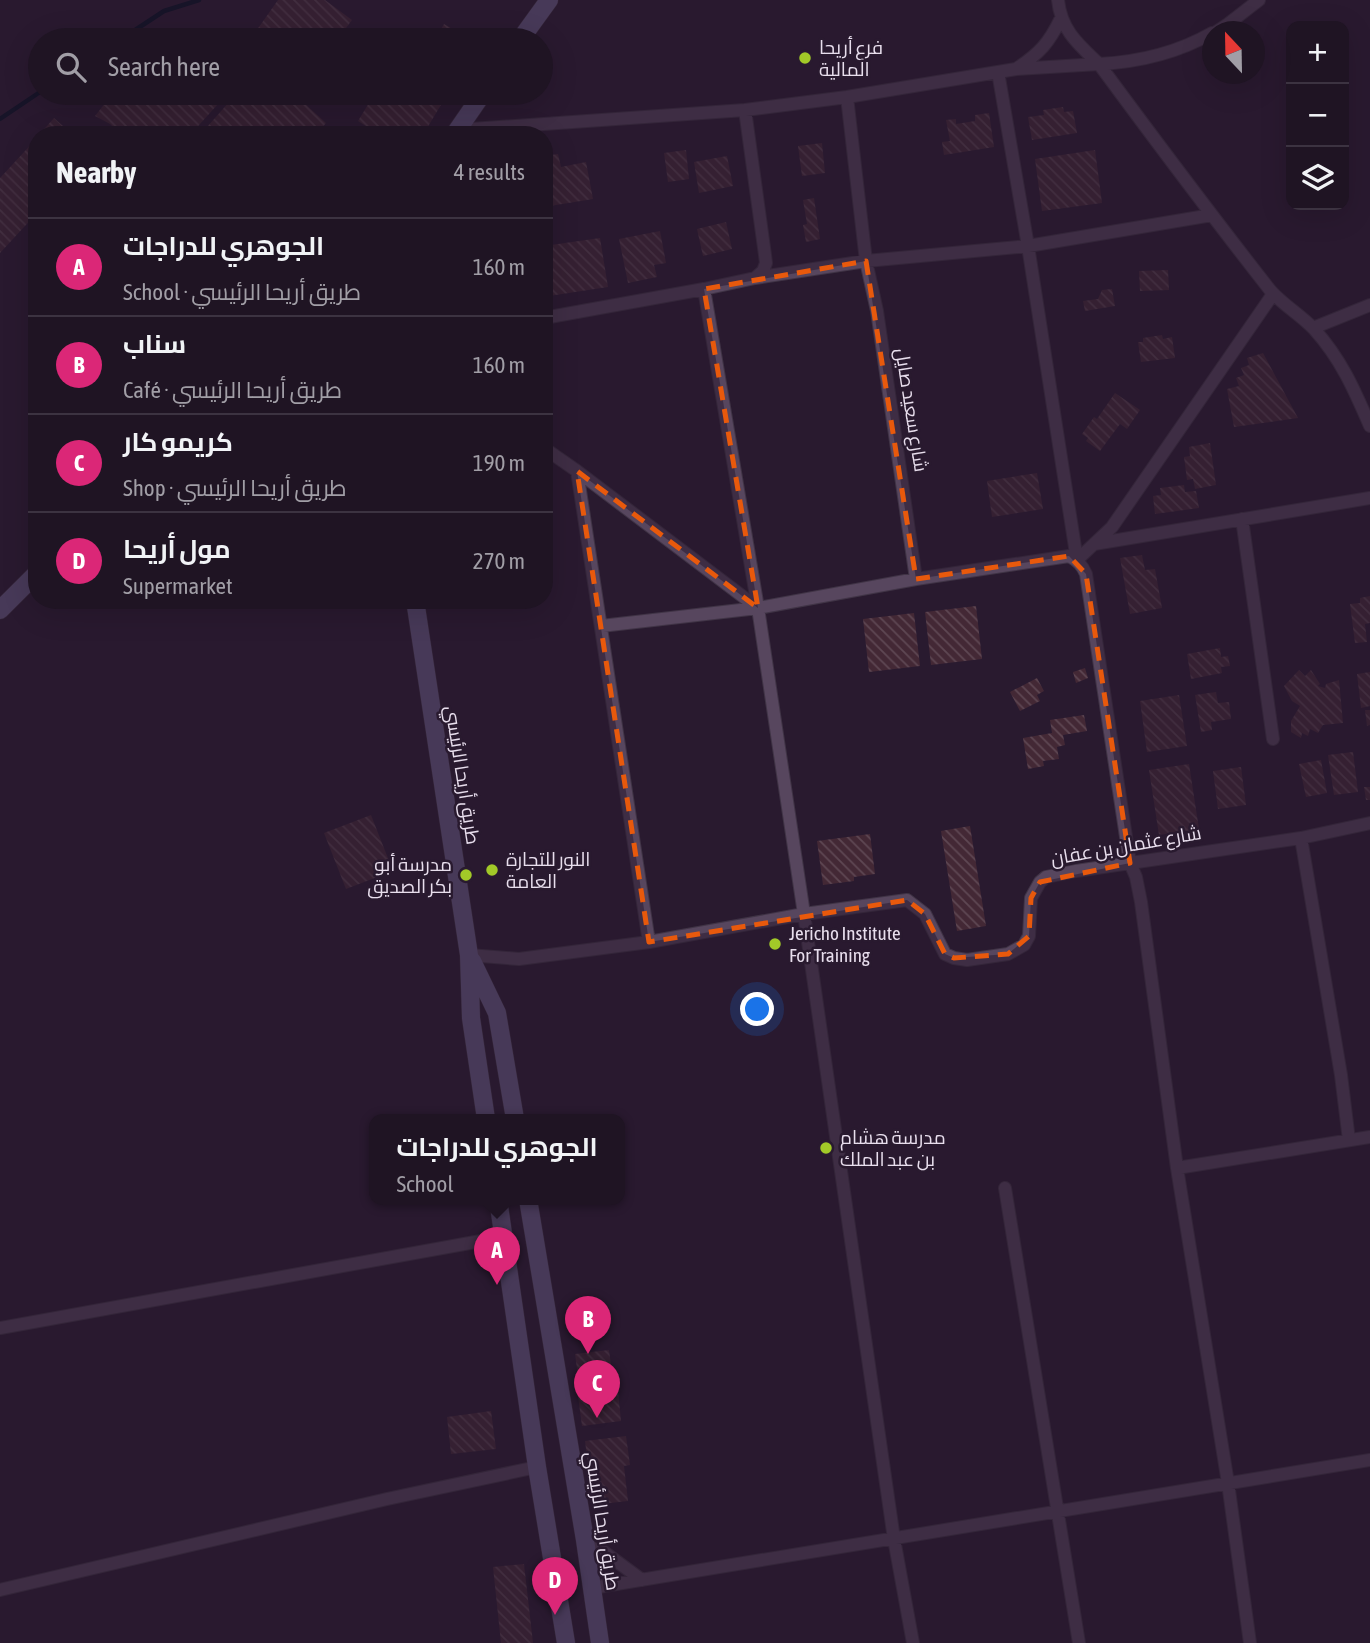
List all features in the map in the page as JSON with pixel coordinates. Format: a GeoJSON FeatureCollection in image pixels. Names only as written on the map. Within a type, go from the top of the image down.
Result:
{"type":"FeatureCollection","features":[{"type":"Feature","properties":{"kind":"main road"},"geometry":{"type":"LineString","coordinates":[[529,28],[549,0]]}},
{"type":"Feature","properties":{"kind":"main road"},"geometry":{"type":"LineString","coordinates":[[460,126],[475,105]]}},
{"type":"Feature","properties":{"kind":"main road"},"geometry":{"type":"LineString","coordinates":[[0,610],[28,582]]}},
{"type":"Feature","properties":{"kind":"main road","name":"طريق أريحا الرئيسي"},"geometry":{"type":"LineString","coordinates":[[416,609],[469,955],[471,1018],[485,1114]]}},
{"type":"Feature","properties":{"kind":"main road","name":"طريق أريحا الرئيسي"},"geometry":{"type":"LineString","coordinates":[[469,955],[497,1013],[514,1114]]}},
{"type":"Feature","properties":{"kind":"main road"},"geometry":{"type":"LineString","coordinates":[[499,1205],[566,1643]]}},
{"type":"Feature","properties":{"kind":"main road","name":"طريق أريحا الرئيسي"},"geometry":{"type":"LineString","coordinates":[[529,1205],[600,1643]]}},
{"type":"Feature","properties":{"kind":"street"},"geometry":{"type":"LineString","coordinates":[[1058,0],[1061,18],[1072,38],[1099,64],[1273,294],[1313,328],[1345,369],[1370,426]]}},
{"type":"Feature","properties":{"kind":"street"},"geometry":{"type":"LineString","coordinates":[[1232,21],[1259,0]]}},
{"type":"Feature","properties":{"kind":"street"},"geometry":{"type":"LineString","coordinates":[[1016,69],[1040,52],[1061,18]]}},
{"type":"Feature","properties":{"kind":"street"},"geometry":{"type":"LineString","coordinates":[[543,126],[745,110],[847,97],[1016,69],[1129,62],[1179,49],[1202,38]]}},
{"type":"Feature","properties":{"kind":"street"},"geometry":{"type":"LineString","coordinates":[[998,72],[1077,560]]}},
{"type":"Feature","properties":{"kind":"street","name":"شارع سعيد صايل"},"geometry":{"type":"LineString","coordinates":[[847,97],[866,261],[877,311],[916,579]]}},
{"type":"Feature","properties":{"kind":"street"},"geometry":{"type":"LineString","coordinates":[[745,110],[766,263],[763,271],[755,278]]}},
{"type":"Feature","properties":{"kind":"street"},"geometry":{"type":"LineString","coordinates":[[553,316],[755,278],[866,261],[1028,246],[1212,215]]}},
{"type":"Feature","properties":{"kind":"street"},"geometry":{"type":"LineString","coordinates":[[704,289],[758,608],[894,1539],[913,1643]]}},
{"type":"Feature","properties":{"kind":"street"},"geometry":{"type":"LineString","coordinates":[[1077,560],[1111,527],[1273,294]]}},
{"type":"Feature","properties":{"kind":"street"},"geometry":{"type":"LineString","coordinates":[[1313,328],[1370,305]]}},
{"type":"Feature","properties":{"kind":"street"},"geometry":{"type":"LineString","coordinates":[[553,454],[758,608]]}},
{"type":"Feature","properties":{"kind":"street"},"geometry":{"type":"LineString","coordinates":[[577,471],[649,942]]}},
{"type":"Feature","properties":{"kind":"street"},"geometry":{"type":"LineString","coordinates":[[1094,544],[1370,498]]}},
{"type":"Feature","properties":{"kind":"street"},"geometry":{"type":"LineString","coordinates":[[1242,519],[1273,739]]}},
{"type":"Feature","properties":{"kind":"street"},"geometry":{"type":"LineString","coordinates":[[601,626],[758,608],[916,579],[1069,556],[1083,567],[1130,863],[1141,902],[1177,1168],[1228,1483],[1250,1643]]}},
{"type":"Feature","properties":{"kind":"street","name":"شارع عثمان بن عفان"},"geometry":{"type":"LineString","coordinates":[[469,955],[519,958],[649,942],[804,914],[907,900],[925,914],[945,954],[967,960],[1008,954],[1024,945],[1030,936],[1031,898],[1046,877],[1301,838],[1370,823]]}},
{"type":"Feature","properties":{"kind":"street"},"geometry":{"type":"LineString","coordinates":[[1301,838],[1341,1075],[1349,1140]]}},
{"type":"Feature","properties":{"kind":"street"},"geometry":{"type":"LineString","coordinates":[[1177,1168],[1370,1137]]}},
{"type":"Feature","properties":{"kind":"street"},"geometry":{"type":"LineString","coordinates":[[1005,1188],[1079,1643]]}},
{"type":"Feature","properties":{"kind":"street"},"geometry":{"type":"LineString","coordinates":[[0,1328],[503,1237]]}},
{"type":"Feature","properties":{"kind":"street"},"geometry":{"type":"LineString","coordinates":[[592,1588],[1370,1460]]}},
{"type":"Feature","properties":{"kind":"street"},"geometry":{"type":"LineString","coordinates":[[0,1590],[537,1466]]}},
{"type":"Feature","properties":{"kind":"street"},"geometry":{"type":"LineString","coordinates":[[586,1546],[604,1552],[642,1580]]}},
{"type":"Feature","properties":{"kind":"highlighted area"},"geometry":{"type":"Polygon","coordinates":[[[866,261],[916,579],[1069,556],[1086,574],[1130,863],[1040,882],[1031,898],[1029,936],[1008,954],[954,958],[945,954],[925,914],[907,900],[649,942],[577,471],[758,608],[704,289],[866,261]]]}},
{"type":"Feature","properties":{"kind":"building"},"geometry":{"type":"Polygon","coordinates":[[[278,0],[325,0],[352,20],[346,28],[258,28],[278,0]]]}},
{"type":"Feature","properties":{"kind":"building"},"geometry":{"type":"Polygon","coordinates":[[[104,105],[217,105],[198,126],[112,126],[95,116],[104,105]]]}},
{"type":"Feature","properties":{"kind":"building"},"geometry":{"type":"Polygon","coordinates":[[[226,105],[306,105],[326,123],[324,126],[208,126],[226,105]]]}},
{"type":"Feature","properties":{"kind":"building"},"geometry":{"type":"Polygon","coordinates":[[[368,105],[441,105],[428,126],[366,126],[358,121],[368,105]]]}},
{"type":"Feature","properties":{"kind":"building"},"geometry":{"type":"Polygon","coordinates":[[[1063,107],[1064,112],[1073,111],[1077,133],[1032,140],[1028,117],[1044,115],[1043,110],[1063,107]]]}},
{"type":"Feature","properties":{"kind":"building"},"geometry":{"type":"Polygon","coordinates":[[[989,113],[994,147],[944,155],[942,142],[950,141],[946,120],[956,119],[956,124],[975,121],[975,115],[989,113]]]}},
{"type":"Feature","properties":{"kind":"building"},"geometry":{"type":"Polygon","coordinates":[[[54,118],[63,126],[47,126],[54,118]]]}},
{"type":"Feature","properties":{"kind":"building"},"geometry":{"type":"Polygon","coordinates":[[[822,143],[825,173],[802,176],[798,146],[822,143]]]}},
{"type":"Feature","properties":{"kind":"building"},"geometry":{"type":"Polygon","coordinates":[[[28,148],[28,223],[0,253],[0,178],[28,148]]]}},
{"type":"Feature","properties":{"kind":"building"},"geometry":{"type":"Polygon","coordinates":[[[686,150],[689,179],[668,182],[664,153],[686,150]]]}},
{"type":"Feature","properties":{"kind":"building"},"geometry":{"type":"Polygon","coordinates":[[[1095,150],[1102,203],[1042,211],[1035,159],[1095,150]]]}},
{"type":"Feature","properties":{"kind":"building"},"geometry":{"type":"Polygon","coordinates":[[[558,154],[561,167],[586,162],[593,199],[553,206],[553,155],[558,154]]]}},
{"type":"Feature","properties":{"kind":"building"},"geometry":{"type":"Polygon","coordinates":[[[727,156],[733,186],[699,193],[694,162],[727,156]]]}},
{"type":"Feature","properties":{"kind":"building"},"geometry":{"type":"Polygon","coordinates":[[[814,198],[820,239],[806,242],[803,225],[807,224],[803,200],[814,198]]]}},
{"type":"Feature","properties":{"kind":"building"},"geometry":{"type":"Polygon","coordinates":[[[726,222],[732,249],[703,256],[697,229],[726,222]]]}},
{"type":"Feature","properties":{"kind":"building"},"geometry":{"type":"Polygon","coordinates":[[[660,231],[666,263],[654,265],[657,277],[628,283],[619,239],[660,231]]]}},
{"type":"Feature","properties":{"kind":"building"},"geometry":{"type":"Polygon","coordinates":[[[600,238],[608,287],[553,295],[553,245],[600,238]]]}},
{"type":"Feature","properties":{"kind":"building"},"geometry":{"type":"Polygon","coordinates":[[[1168,270],[1169,290],[1140,291],[1139,271],[1168,270]]]}},
{"type":"Feature","properties":{"kind":"building"},"geometry":{"type":"Polygon","coordinates":[[[1112,289],[1115,306],[1085,311],[1083,301],[1098,299],[1102,290],[1112,289]]]}},
{"type":"Feature","properties":{"kind":"building"},"geometry":{"type":"Polygon","coordinates":[[[1162,335],[1163,339],[1172,337],[1175,358],[1141,362],[1138,342],[1143,342],[1143,338],[1162,335]]]}},
{"type":"Feature","properties":{"kind":"building"},"geometry":{"type":"Polygon","coordinates":[[[1263,353],[1298,418],[1234,427],[1227,389],[1239,386],[1236,378],[1244,375],[1241,368],[1249,365],[1247,358],[1263,353]]]}},
{"type":"Feature","properties":{"kind":"building"},"geometry":{"type":"Polygon","coordinates":[[[1115,393],[1140,410],[1127,429],[1120,424],[1100,451],[1086,441],[1088,438],[1082,434],[1094,417],[1097,419],[1115,393]]]}},
{"type":"Feature","properties":{"kind":"building"},"geometry":{"type":"Polygon","coordinates":[[[1210,443],[1216,485],[1195,489],[1193,479],[1187,480],[1184,457],[1190,456],[1189,447],[1210,443]]]}},
{"type":"Feature","properties":{"kind":"building"},"geometry":{"type":"Polygon","coordinates":[[[1037,473],[1043,509],[992,517],[987,481],[1037,473]]]}},
{"type":"Feature","properties":{"kind":"building"},"geometry":{"type":"Polygon","coordinates":[[[1184,485],[1185,492],[1196,491],[1199,508],[1155,514],[1153,496],[1161,495],[1160,488],[1184,485]]]}},
{"type":"Feature","properties":{"kind":"building"},"geometry":{"type":"Polygon","coordinates":[[[1142,555],[1145,570],[1155,569],[1162,608],[1130,614],[1120,558],[1142,555]]]}},
{"type":"Feature","properties":{"kind":"building"},"geometry":{"type":"Polygon","coordinates":[[[1370,596],[1370,623],[1365,624],[1367,642],[1355,643],[1350,604],[1360,603],[1360,598],[1370,596]]]}},
{"type":"Feature","properties":{"kind":"building"},"geometry":{"type":"Polygon","coordinates":[[[976,606],[982,659],[931,665],[925,612],[976,606]]]}},
{"type":"Feature","properties":{"kind":"building"},"geometry":{"type":"Polygon","coordinates":[[[914,613],[920,666],[869,672],[863,619],[914,613]]]}},
{"type":"Feature","properties":{"kind":"building"},"geometry":{"type":"Polygon","coordinates":[[[1220,648],[1221,657],[1228,656],[1230,666],[1221,667],[1222,673],[1191,679],[1187,654],[1220,648]]]}},
{"type":"Feature","properties":{"kind":"building"},"geometry":{"type":"Polygon","coordinates":[[[1085,668],[1088,678],[1076,683],[1073,672],[1085,668]]]}},
{"type":"Feature","properties":{"kind":"building"},"geometry":{"type":"Polygon","coordinates":[[[1299,670],[1305,676],[1311,670],[1320,684],[1318,686],[1325,688],[1326,684],[1339,680],[1343,723],[1323,725],[1318,733],[1310,729],[1308,736],[1302,733],[1301,738],[1291,732],[1291,721],[1300,706],[1292,701],[1284,686],[1299,670]]]}},
{"type":"Feature","properties":{"kind":"building"},"geometry":{"type":"Polygon","coordinates":[[[1370,672],[1370,706],[1361,708],[1357,674],[1370,672]]]}},
{"type":"Feature","properties":{"kind":"building"},"geometry":{"type":"Polygon","coordinates":[[[1037,678],[1044,691],[1037,695],[1040,701],[1020,711],[1010,692],[1037,678]]]}},
{"type":"Feature","properties":{"kind":"building"},"geometry":{"type":"Polygon","coordinates":[[[1216,692],[1218,703],[1229,702],[1231,719],[1211,722],[1212,730],[1201,732],[1195,695],[1216,692]]]}},
{"type":"Feature","properties":{"kind":"building"},"geometry":{"type":"Polygon","coordinates":[[[1179,695],[1187,746],[1147,752],[1140,701],[1179,695]]]}},
{"type":"Feature","properties":{"kind":"building"},"geometry":{"type":"Polygon","coordinates":[[[1365,710],[1370,710],[1370,725],[1367,726],[1365,710]]]}},
{"type":"Feature","properties":{"kind":"building"},"geometry":{"type":"Polygon","coordinates":[[[1084,715],[1087,731],[1063,735],[1065,745],[1057,747],[1059,759],[1043,761],[1044,766],[1028,769],[1023,738],[1052,733],[1050,720],[1084,715]]]}},
{"type":"Feature","properties":{"kind":"building"},"geometry":{"type":"Polygon","coordinates":[[[1353,752],[1358,792],[1334,795],[1328,755],[1353,752]]]}},
{"type":"Feature","properties":{"kind":"building"},"geometry":{"type":"Polygon","coordinates":[[[1321,760],[1327,793],[1306,797],[1299,764],[1321,760]]]}},
{"type":"Feature","properties":{"kind":"building"},"geometry":{"type":"Polygon","coordinates":[[[1189,764],[1199,829],[1159,835],[1149,770],[1189,764]]]}},
{"type":"Feature","properties":{"kind":"building"},"geometry":{"type":"Polygon","coordinates":[[[1241,767],[1246,805],[1218,809],[1213,771],[1241,767]]]}},
{"type":"Feature","properties":{"kind":"building"},"geometry":{"type":"Polygon","coordinates":[[[1364,787],[1370,787],[1370,800],[1366,800],[1364,787]]]}},
{"type":"Feature","properties":{"kind":"building"},"geometry":{"type":"Polygon","coordinates":[[[371,815],[393,871],[346,889],[324,833],[371,815]]]}},
{"type":"Feature","properties":{"kind":"building"},"geometry":{"type":"Polygon","coordinates":[[[970,826],[986,926],[957,931],[941,831],[970,826]]]}},
{"type":"Feature","properties":{"kind":"building"},"geometry":{"type":"Polygon","coordinates":[[[870,834],[875,874],[854,877],[854,881],[823,885],[817,841],[870,834]]]}},
{"type":"Feature","properties":{"kind":"building"},"geometry":{"type":"Polygon","coordinates":[[[609,1350],[613,1380],[579,1384],[575,1354],[609,1350]]]}},
{"type":"Feature","properties":{"kind":"building"},"geometry":{"type":"Polygon","coordinates":[[[618,1391],[621,1421],[582,1426],[578,1396],[618,1391]]]}},
{"type":"Feature","properties":{"kind":"building"},"geometry":{"type":"Polygon","coordinates":[[[491,1411],[496,1449],[451,1454],[447,1417],[491,1411]]]}},
{"type":"Feature","properties":{"kind":"building"},"geometry":{"type":"Polygon","coordinates":[[[626,1436],[630,1465],[624,1466],[628,1501],[593,1505],[585,1441],[626,1436]]]}},
{"type":"Feature","properties":{"kind":"building"},"geometry":{"type":"Polygon","coordinates":[[[524,1564],[533,1643],[501,1643],[493,1567],[524,1564]]]}},
{"type":"Feature","properties":{"kind":"waterway"},"geometry":{"type":"LineString","coordinates":[[138,28],[164,11],[199,0]]}},
{"type":"Feature","properties":{"kind":"waterway"},"geometry":{"type":"LineString","coordinates":[[0,119],[28,100]]}},
{"type":"Feature","properties":{"kind":"place","name":"فرع أريحا المالية"},"geometry":{"type":"Point","coordinates":[805,58]}},
{"type":"Feature","properties":{"kind":"place","name":"النور للتجارة العامة"},"geometry":{"type":"Point","coordinates":[492,870]}},
{"type":"Feature","properties":{"kind":"place","name":"مدرسة أبو بكر الصديق"},"geometry":{"type":"Point","coordinates":[466,875]}},
{"type":"Feature","properties":{"kind":"place","name":"Jericho Institute For Training"},"geometry":{"type":"Point","coordinates":[775,944]}},
{"type":"Feature","properties":{"kind":"place","name":"مدرسة هشام بن عبد الملك"},"geometry":{"type":"Point","coordinates":[826,1148]}},
{"type":"Feature","properties":{"kind":"place","name":"الجوهري للدراجات"},"geometry":{"type":"Point","coordinates":[497,1285]}},
{"type":"Feature","properties":{"kind":"place","name":"سناب"},"geometry":{"type":"Point","coordinates":[588,1354]}},
{"type":"Feature","properties":{"kind":"place","name":"كريمو كار"},"geometry":{"type":"Point","coordinates":[597,1418]}},
{"type":"Feature","properties":{"kind":"place","name":"مول أريحا"},"geometry":{"type":"Point","coordinates":[555,1615]}}]}
